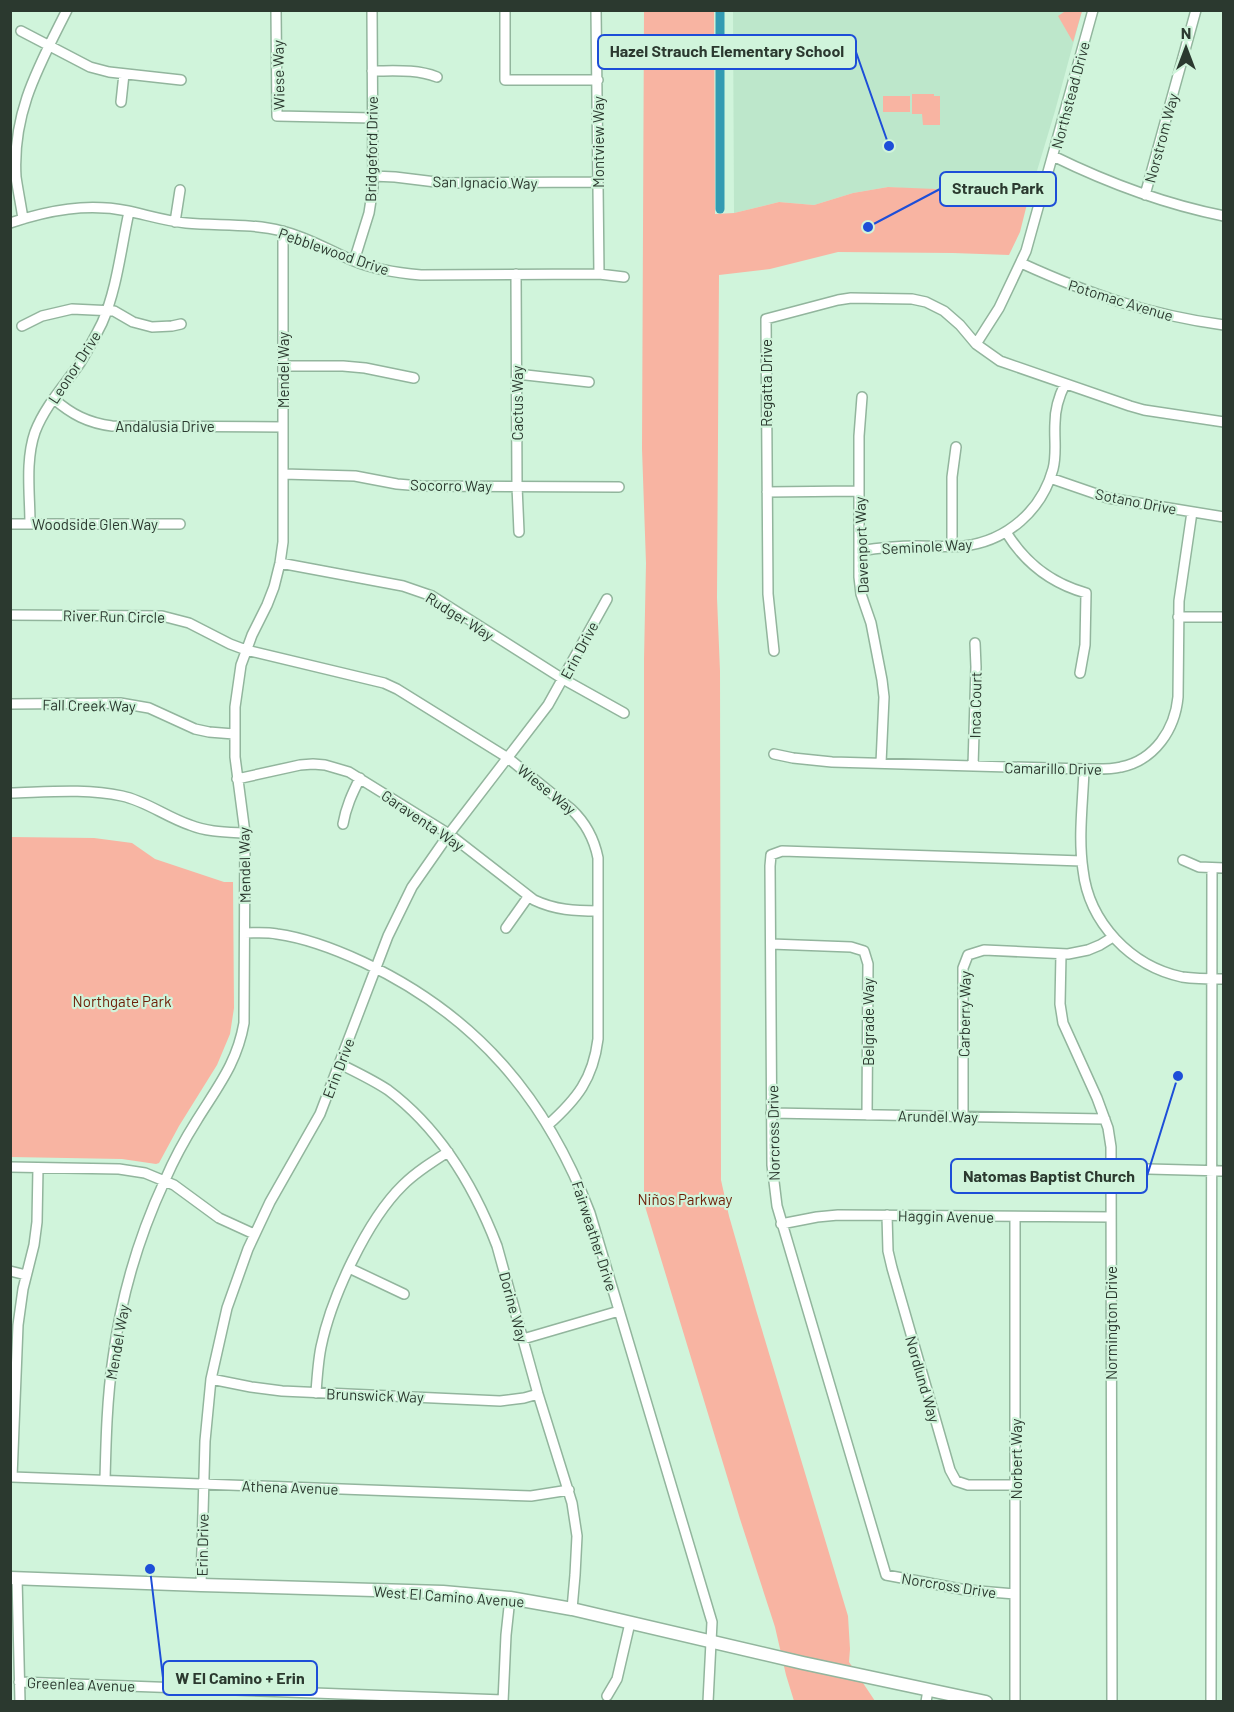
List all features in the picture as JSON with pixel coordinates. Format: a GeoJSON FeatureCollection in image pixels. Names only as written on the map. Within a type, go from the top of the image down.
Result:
{"type":"FeatureCollection","features":[{"type":"Feature","properties":{"kind":"main road","name":"West El Camino Avenue"},"geometry":{"type":"LineString","coordinates":[[14,1578],[443,1592],[510,1598],[572,1609],[712,1641],[927,1696],[986,1701]]}},
{"type":"Feature","properties":{"kind":"street"},"geometry":{"type":"LineString","coordinates":[[23,219],[16,176],[18,133],[33,77],[67,10]]}},
{"type":"Feature","properties":{"kind":"street","name":"Wiese Way"},"geometry":{"type":"LineString","coordinates":[[276,10],[277,116],[373,118]]}},
{"type":"Feature","properties":{"kind":"street","name":"Bridgeford Drive"},"geometry":{"type":"LineString","coordinates":[[354,261],[369,213],[373,176],[372,10]]}},
{"type":"Feature","properties":{"kind":"street"},"geometry":{"type":"LineString","coordinates":[[505,10],[505,80],[598,80]]}},
{"type":"Feature","properties":{"kind":"street","name":"Montview Way"},"geometry":{"type":"LineString","coordinates":[[596,10],[598,274]]}},
{"type":"Feature","properties":{"kind":"street","name":"Northstead Drive"},"geometry":{"type":"LineString","coordinates":[[976,344],[999,309],[1021,263],[1093,10]]}},
{"type":"Feature","properties":{"kind":"street","name":"Norstrom Way"},"geometry":{"type":"LineString","coordinates":[[1145,195],[1196,10]]}},
{"type":"Feature","properties":{"kind":"street"},"geometry":{"type":"LineString","coordinates":[[21,31],[90,67],[109,72],[181,80]]}},
{"type":"Feature","properties":{"kind":"street"},"geometry":{"type":"LineString","coordinates":[[372,71],[409,70],[437,77]]}},
{"type":"Feature","properties":{"kind":"street"},"geometry":{"type":"LineString","coordinates":[[121,102],[124,74]]}},
{"type":"Feature","properties":{"kind":"street"},"geometry":{"type":"LineString","coordinates":[[1053,156],[1104,180],[1145,195],[1224,216]]}},
{"type":"Feature","properties":{"kind":"street","name":"San Ignacio Way"},"geometry":{"type":"LineString","coordinates":[[373,176],[444,183],[598,182]]}},
{"type":"Feature","properties":{"kind":"street"},"geometry":{"type":"LineString","coordinates":[[175,222],[180,190]]}},
{"type":"Feature","properties":{"kind":"street","name":"Pebblewood Drive"},"geometry":{"type":"LineString","coordinates":[[10,223],[45,212],[79,208],[114,209],[175,222],[244,225],[282,231],[313,241],[354,261],[401,273],[421,275],[598,274],[624,277]]}},
{"type":"Feature","properties":{"kind":"street","name":"Leonor Drive"},"geometry":{"type":"LineString","coordinates":[[30,524],[32,444],[42,417],[80,363],[107,310],[129,212]]}},
{"type":"Feature","properties":{"kind":"street","name":"Mendel Way"},"geometry":{"type":"LineString","coordinates":[[105,1480],[112,1359],[122,1305],[134,1262],[165,1180],[196,1121],[226,1074],[241,1037],[245,1008],[245,833],[237,779],[234,734],[236,693],[241,665],[267,605],[280,563],[283,542],[282,231]]}},
{"type":"Feature","properties":{"kind":"street","name":"Potomac Avenue"},"geometry":{"type":"LineString","coordinates":[[1021,263],[1070,286],[1114,301],[1170,316],[1224,325]]}},
{"type":"Feature","properties":{"kind":"street","name":"Cactus Way"},"geometry":{"type":"LineString","coordinates":[[516,274],[519,532]]}},
{"type":"Feature","properties":{"kind":"street","name":"Regatta Drive"},"geometry":{"type":"LineString","coordinates":[[774,651],[768,594],[766,319],[838,300],[912,299],[926,302],[944,311],[976,344],[1000,361],[1144,410],[1224,422]]}},
{"type":"Feature","properties":{"kind":"street"},"geometry":{"type":"LineString","coordinates":[[22,326],[42,316],[72,309],[114,311],[133,322],[152,327],[172,327],[181,324]]}},
{"type":"Feature","properties":{"kind":"street"},"geometry":{"type":"LineString","coordinates":[[283,366],[354,367],[414,378]]}},
{"type":"Feature","properties":{"kind":"street"},"geometry":{"type":"LineString","coordinates":[[517,374],[589,382]]}},
{"type":"Feature","properties":{"kind":"street","name":"Seminole Way"},"geometry":{"type":"LineString","coordinates":[[859,551],[979,543],[1006,532],[1028,515],[1037,504],[1050,478],[1055,458],[1055,414],[1065,384]]}},
{"type":"Feature","properties":{"kind":"street","name":"Davenport Way"},"geometry":{"type":"LineString","coordinates":[[862,397],[858,491],[859,576],[861,594],[871,623],[884,696],[881,763]]}},
{"type":"Feature","properties":{"kind":"street","name":"Andalusia Drive"},"geometry":{"type":"LineString","coordinates":[[54,399],[77,416],[99,425],[283,427]]}},
{"type":"Feature","properties":{"kind":"street"},"geometry":{"type":"LineString","coordinates":[[952,546],[951,497],[956,447]]}},
{"type":"Feature","properties":{"kind":"street","name":"Socorro Way"},"geometry":{"type":"LineString","coordinates":[[283,474],[345,475],[421,486],[619,488]]}},
{"type":"Feature","properties":{"kind":"street","name":"Sotano Drive"},"geometry":{"type":"LineString","coordinates":[[1050,478],[1108,498],[1224,517]]}},
{"type":"Feature","properties":{"kind":"street"},"geometry":{"type":"LineString","coordinates":[[766,492],[858,491]]}},
{"type":"Feature","properties":{"kind":"street","name":"Camarillo Drive"},"geometry":{"type":"LineString","coordinates":[[774,754],[812,760],[1107,770],[1127,766],[1150,754],[1167,734],[1175,716],[1178,697],[1180,589],[1192,512]]}},
{"type":"Feature","properties":{"kind":"street","name":"Woodside Glen Way"},"geometry":{"type":"LineString","coordinates":[[10,524],[180,524]]}},
{"type":"Feature","properties":{"kind":"street"},"geometry":{"type":"LineString","coordinates":[[1006,532],[1019,551],[1041,573],[1086,593],[1085,645],[1080,673]]}},
{"type":"Feature","properties":{"kind":"street","name":"Rudger Way"},"geometry":{"type":"LineString","coordinates":[[280,563],[402,586],[432,596],[563,680],[624,713]]}},
{"type":"Feature","properties":{"kind":"street","name":"Erin Drive"},"geometry":{"type":"LineString","coordinates":[[201,1585],[205,1441],[212,1378],[227,1308],[254,1234],[284,1174],[320,1114],[375,968],[395,919],[412,887],[449,834],[548,705],[607,599]]}},
{"type":"Feature","properties":{"kind":"street","name":"River Run Circle"},"geometry":{"type":"LineString","coordinates":[[10,615],[162,616],[189,623],[246,650]]}},
{"type":"Feature","properties":{"kind":"street"},"geometry":{"type":"LineString","coordinates":[[1178,616],[1224,616]]}},
{"type":"Feature","properties":{"kind":"street","name":"Inca Court"},"geometry":{"type":"LineString","coordinates":[[973,766],[975,643]]}},
{"type":"Feature","properties":{"kind":"street","name":"Wiese Way"},"geometry":{"type":"LineString","coordinates":[[246,650],[384,683],[397,689],[508,758],[572,808],[585,823],[596,846],[598,858],[597,1050],[580,1092],[548,1125]]}},
{"type":"Feature","properties":{"kind":"street","name":"Fall Creek Way"},"geometry":{"type":"LineString","coordinates":[[10,704],[135,704],[163,713],[195,729],[234,734]]}},
{"type":"Feature","properties":{"kind":"street","name":"Garaventa Way"},"geometry":{"type":"LineString","coordinates":[[237,779],[300,765],[313,764],[338,768],[360,778],[449,834],[528,897],[560,910],[598,911]]}},
{"type":"Feature","properties":{"kind":"street"},"geometry":{"type":"LineString","coordinates":[[1084,769],[1082,861],[1092,905],[1102,922],[1113,937],[1135,956],[1158,969],[1184,977],[1224,979]]}},
{"type":"Feature","properties":{"kind":"street"},"geometry":{"type":"LineString","coordinates":[[344,824],[346,809],[360,778]]}},
{"type":"Feature","properties":{"kind":"street"},"geometry":{"type":"LineString","coordinates":[[10,792],[110,794],[145,803],[191,826],[219,832],[245,833]]}},
{"type":"Feature","properties":{"kind":"street","name":"Norcross Drive"},"geometry":{"type":"LineString","coordinates":[[1015,1594],[966,1590],[886,1575],[781,1224],[774,1186],[771,1113],[771,855],[782,851],[1082,861]]}},
{"type":"Feature","properties":{"kind":"street"},"geometry":{"type":"LineString","coordinates":[[1183,860],[1194,866],[1224,868]]}},
{"type":"Feature","properties":{"kind":"street"},"geometry":{"type":"LineString","coordinates":[[1211,1701],[1212,868]]}},
{"type":"Feature","properties":{"kind":"street"},"geometry":{"type":"LineString","coordinates":[[506,928],[528,897]]}},
{"type":"Feature","properties":{"kind":"street","name":"Fairweather Drive"},"geometry":{"type":"LineString","coordinates":[[245,933],[278,934],[336,951],[408,986],[432,1002],[478,1040],[514,1077],[548,1125],[567,1158],[583,1195],[620,1311],[712,1622],[708,1701]]}},
{"type":"Feature","properties":{"kind":"street","name":"Carberry Way"},"geometry":{"type":"LineString","coordinates":[[963,1116],[963,968],[968,955],[984,950],[1061,954],[1088,950],[1113,937]]}},
{"type":"Feature","properties":{"kind":"street","name":"Belgrade Way"},"geometry":{"type":"LineString","coordinates":[[771,944],[851,947],[864,951],[868,964],[867,1115]]}},
{"type":"Feature","properties":{"kind":"street","name":"Normington Drive"},"geometry":{"type":"LineString","coordinates":[[1061,954],[1060,1004],[1064,1023],[1097,1098],[1108,1128],[1111,1148],[1112,1701]]}},
{"type":"Feature","properties":{"kind":"street","name":"Dorine Way"},"geometry":{"type":"LineString","coordinates":[[340,1064],[369,1078],[403,1103],[432,1133],[448,1152],[471,1188],[489,1224],[574,1510],[577,1536],[572,1609]]}},
{"type":"Feature","properties":{"kind":"street"},"geometry":{"type":"LineString","coordinates":[[1211,1076],[1223,1076]]}},
{"type":"Feature","properties":{"kind":"street","name":"Arundel Way"},"geometry":{"type":"LineString","coordinates":[[771,1113],[1104,1119]]}},
{"type":"Feature","properties":{"kind":"street"},"geometry":{"type":"LineString","coordinates":[[316,1393],[326,1329],[349,1268],[365,1238],[392,1196],[411,1177],[448,1152]]}},
{"type":"Feature","properties":{"kind":"street"},"geometry":{"type":"LineString","coordinates":[[10,1167],[119,1169],[146,1173],[165,1180],[219,1218],[254,1234]]}},
{"type":"Feature","properties":{"kind":"street"},"geometry":{"type":"LineString","coordinates":[[12,1477],[18,1325],[37,1222],[38,1168]]}},
{"type":"Feature","properties":{"kind":"street"},"geometry":{"type":"LineString","coordinates":[[1111,1168],[1224,1171]]}},
{"type":"Feature","properties":{"kind":"street","name":"Nordlund Way"},"geometry":{"type":"LineString","coordinates":[[887,1215],[888,1251],[892,1268],[950,1470],[956,1481],[968,1485],[1016,1485]]}},
{"type":"Feature","properties":{"kind":"street","name":"Haggin Avenue"},"geometry":{"type":"LineString","coordinates":[[781,1224],[827,1216],[1111,1217]]}},
{"type":"Feature","properties":{"kind":"street","name":"Norbert Way"},"geometry":{"type":"LineString","coordinates":[[1015,1701],[1016,1217]]}},
{"type":"Feature","properties":{"kind":"street"},"geometry":{"type":"LineString","coordinates":[[349,1268],[404,1294]]}},
{"type":"Feature","properties":{"kind":"street"},"geometry":{"type":"LineString","coordinates":[[10,1271],[26,1275]]}},
{"type":"Feature","properties":{"kind":"street"},"geometry":{"type":"LineString","coordinates":[[523,1339],[620,1311]]}},
{"type":"Feature","properties":{"kind":"street","name":"Brunswick Way"},"geometry":{"type":"LineString","coordinates":[[212,1378],[251,1387],[316,1393],[500,1401],[538,1394]]}},
{"type":"Feature","properties":{"kind":"street","name":"Athena Avenue"},"geometry":{"type":"LineString","coordinates":[[12,1477],[531,1496],[569,1490]]}},
{"type":"Feature","properties":{"kind":"street"},"geometry":{"type":"LineString","coordinates":[[14,1578],[20,1701]]}},
{"type":"Feature","properties":{"kind":"street"},"geometry":{"type":"LineString","coordinates":[[503,1701],[510,1598]]}},
{"type":"Feature","properties":{"kind":"street"},"geometry":{"type":"LineString","coordinates":[[607,1696],[617,1679],[630,1623]]}},
{"type":"Feature","properties":{"kind":"street","name":"Greenlea Avenue"},"geometry":{"type":"LineString","coordinates":[[20,1682],[503,1701]]}},
{"type":"Feature","properties":{"kind":"shaded area"},"geometry":{"type":"Polygon","coordinates":[[[733,11],[1082,11],[1027,204],[975,181],[957,194],[946,191],[888,187],[853,193],[814,205],[779,202],[734,213],[733,11]]]}},
{"type":"Feature","properties":{"kind":"green space"},"geometry":{"type":"Polygon","coordinates":[[[1067,10],[1082,11],[1073,42],[1058,16],[1067,10]]]}},
{"type":"Feature","properties":{"kind":"green space","name":"Niños Parkway"},"geometry":{"type":"Polygon","coordinates":[[[644,11],[714,11],[715,214],[734,213],[779,202],[814,205],[853,193],[888,187],[935,189],[957,194],[975,181],[1027,204],[1020,232],[1009,255],[838,252],[770,269],[719,275],[717,598],[720,671],[721,1180],[756,1310],[848,1616],[849,1662],[875,1701],[794,1701],[775,1627],[644,1203],[646,563],[642,449],[644,11]]]}},
{"type":"Feature","properties":{"kind":"green space"},"geometry":{"type":"Polygon","coordinates":[[[912,94],[940,96],[940,125],[923,125],[922,114],[912,114],[912,94]]]}},
{"type":"Feature","properties":{"kind":"green space"},"geometry":{"type":"Polygon","coordinates":[[[883,96],[910,96],[910,112],[883,112],[883,96]]]}},
{"type":"Feature","properties":{"kind":"green space","name":"Northgate Park"},"geometry":{"type":"Polygon","coordinates":[[[11,837],[94,838],[132,843],[155,859],[224,882],[233,882],[234,1008],[230,1034],[217,1065],[159,1163],[122,1159],[11,1157],[11,837]]]}},
{"type":"Feature","properties":{"kind":"waterway"},"geometry":{"type":"LineString","coordinates":[[720,10],[720,209]]}},
{"type":"Feature","properties":{"kind":"place","name":"Hazel Strauch Elementary School"},"geometry":{"type":"Point","coordinates":[889,146]}},
{"type":"Feature","properties":{"kind":"place","name":"Strauch Park"},"geometry":{"type":"Point","coordinates":[868,227]}},
{"type":"Feature","properties":{"kind":"place","name":"Natomas Baptist Church"},"geometry":{"type":"Point","coordinates":[1178,1076]}},
{"type":"Feature","properties":{"kind":"place","name":"W El Camino + Erin"},"geometry":{"type":"Point","coordinates":[150,1569]}}]}
